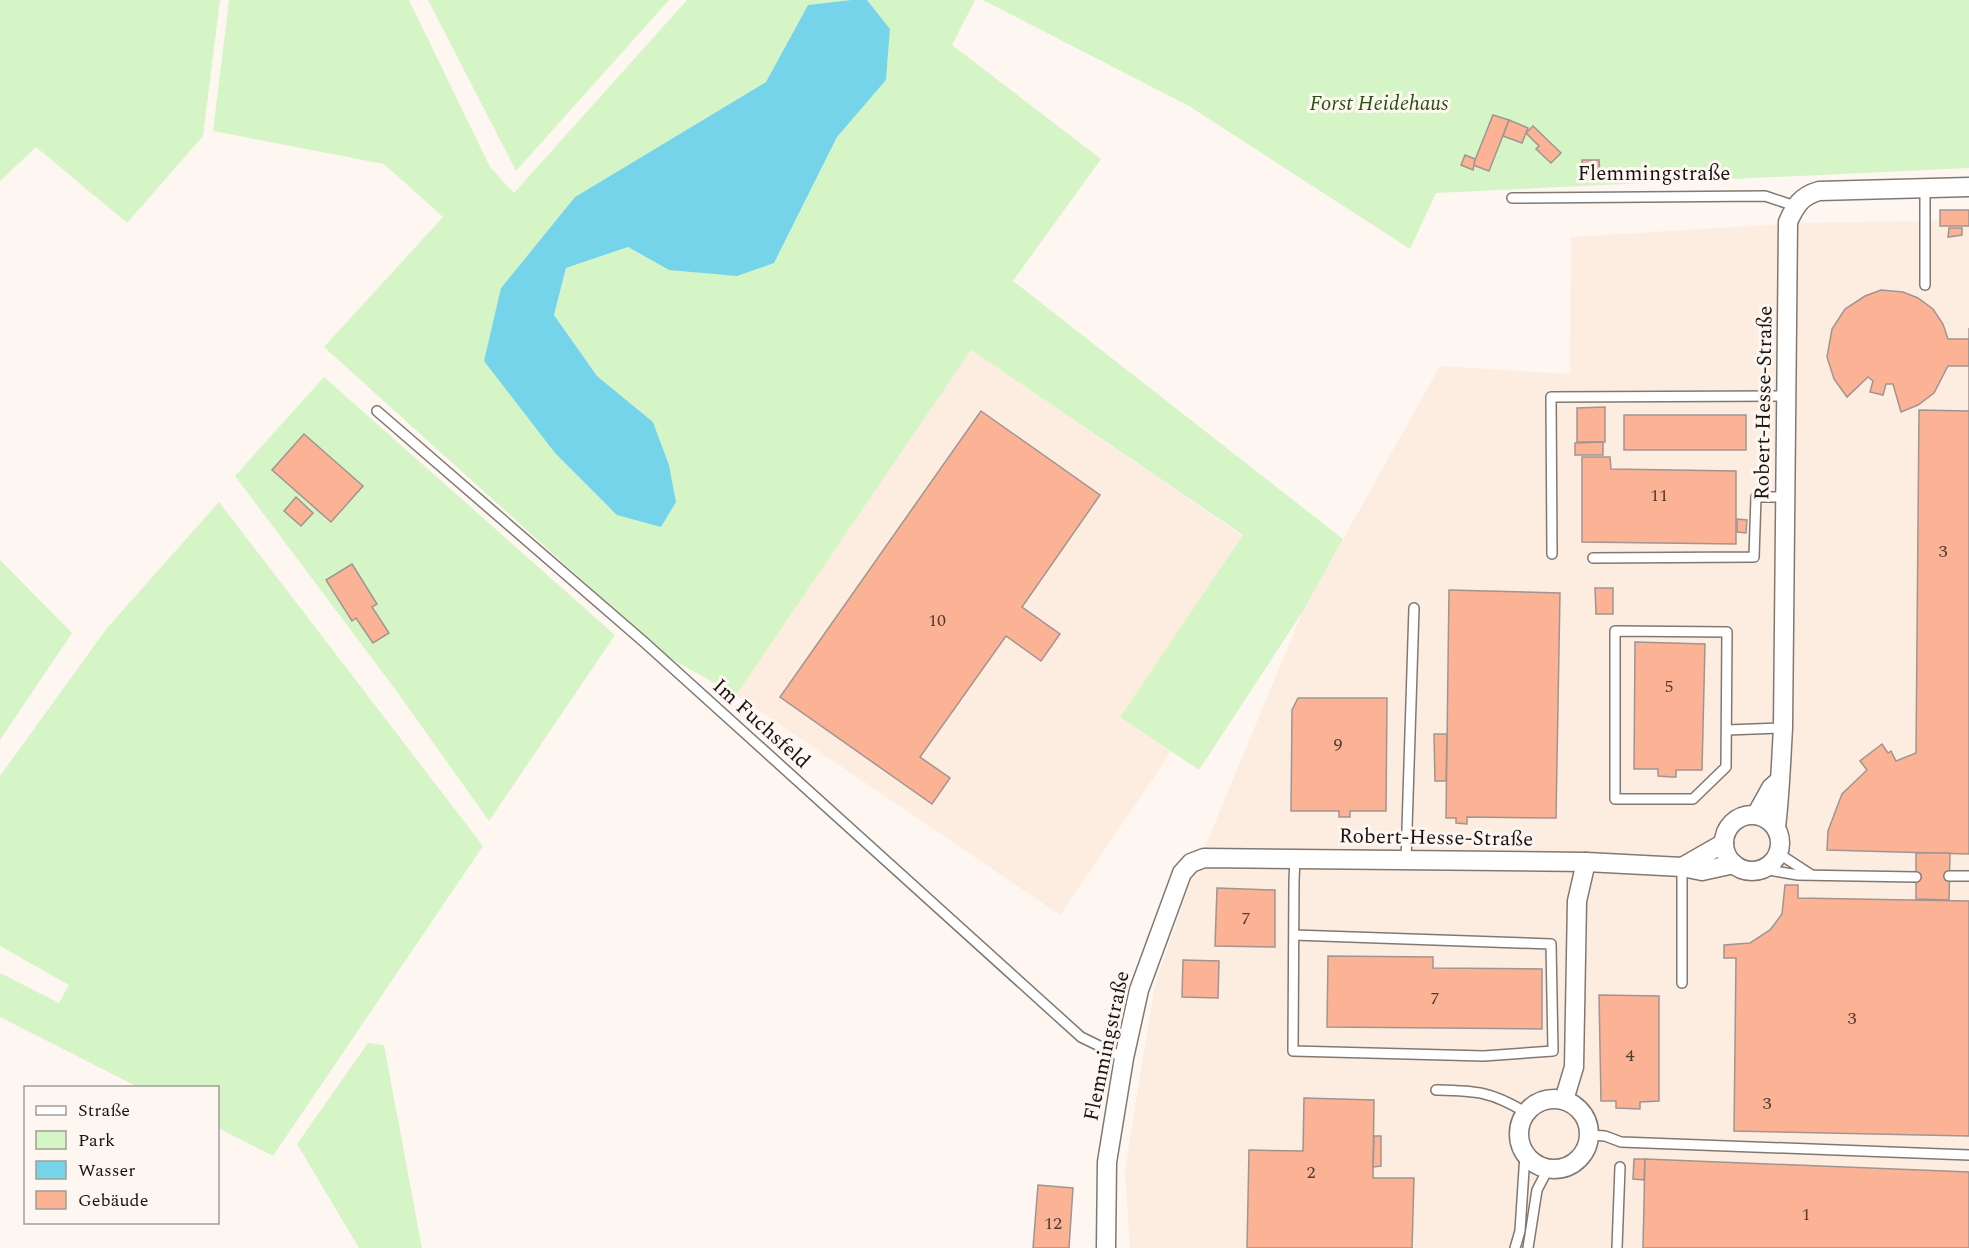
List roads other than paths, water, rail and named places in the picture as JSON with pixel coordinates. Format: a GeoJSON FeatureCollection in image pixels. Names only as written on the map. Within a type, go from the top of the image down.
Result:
{"type":"FeatureCollection","features":[{"type":"Feature","properties":{"kind":"street"},"geometry":{"type":"LineString","coordinates":[[1795,206],[1806,195],[1819,190],[1969,187]]}},
{"type":"Feature","properties":{"kind":"street","name":"Robert-Hesse-Straße"},"geometry":{"type":"LineString","coordinates":[[1776,827],[1781,791],[1779,781],[1783,728],[1788,222],[1795,206]]}},
{"type":"Feature","properties":{"kind":"street"},"geometry":{"type":"LineString","coordinates":[[1756,815],[1771,788],[1779,781]]}},
{"type":"Feature","properties":{"kind":"street"},"geometry":{"type":"LineString","coordinates":[[1746,815],[1756,815],[1764,817],[1776,827],[1780,845],[1778,853],[1763,869],[1748,871],[1734,864],[1729,858],[1724,843],[1730,825],[1746,815]]}},
{"type":"Feature","properties":{"kind":"street"},"geometry":{"type":"LineString","coordinates":[[1682,867],[1724,843]]}},
{"type":"Feature","properties":{"kind":"street","name":"Robert-Hesse-Straße"},"geometry":{"type":"LineString","coordinates":[[1191,863],[1204,858],[1586,862],[1682,867],[1702,871],[1734,864]]}},
{"type":"Feature","properties":{"kind":"street"},"geometry":{"type":"LineString","coordinates":[[1564,1100],[1574,1067],[1577,901],[1586,862]]}},
{"type":"Feature","properties":{"kind":"street","name":"Flemmingstraße"},"geometry":{"type":"LineString","coordinates":[[1106,1248],[1107,1162],[1124,1058],[1139,990],[1182,873],[1191,863]]}},
{"type":"Feature","properties":{"kind":"street"},"geometry":{"type":"LineString","coordinates":[[1564,1100],[1576,1106],[1584,1115],[1589,1135],[1585,1151],[1573,1164],[1548,1169],[1536,1165],[1525,1154],[1518,1131],[1526,1112],[1540,1101],[1564,1100]]}},
{"type":"Feature","properties":{"kind":"lane"},"geometry":{"type":"LineString","coordinates":[[1925,189],[1925,285]]}},
{"type":"Feature","properties":{"kind":"lane","name":"Flemmingstraße"},"geometry":{"type":"LineString","coordinates":[[1512,198],[1766,196],[1795,206]]}},
{"type":"Feature","properties":{"kind":"lane"},"geometry":{"type":"LineString","coordinates":[[1552,554],[1551,397],[1787,396]]}},
{"type":"Feature","properties":{"kind":"lane","name":"Im Fuchsfeld"},"geometry":{"type":"LineString","coordinates":[[377,411],[644,642],[1081,1037],[1124,1058]]}},
{"type":"Feature","properties":{"kind":"lane"},"geometry":{"type":"LineString","coordinates":[[1593,558],[1754,557],[1756,497],[1785,496]]}},
{"type":"Feature","properties":{"kind":"lane"},"geometry":{"type":"LineString","coordinates":[[1406,860],[1414,608]]}},
{"type":"Feature","properties":{"kind":"lane"},"geometry":{"type":"LineString","coordinates":[[1615,631],[1727,632],[1727,730],[1726,767],[1693,800],[1615,799],[1615,631]]}},
{"type":"Feature","properties":{"kind":"lane"},"geometry":{"type":"LineString","coordinates":[[1727,730],[1783,728]]}},
{"type":"Feature","properties":{"kind":"lane"},"geometry":{"type":"LineString","coordinates":[[1778,853],[1810,874]]}},
{"type":"Feature","properties":{"kind":"lane"},"geometry":{"type":"LineString","coordinates":[[1294,936],[1551,944],[1553,1051],[1484,1056],[1293,1051],[1294,936],[1296,858]]}},
{"type":"Feature","properties":{"kind":"lane"},"geometry":{"type":"LineString","coordinates":[[1682,867],[1682,983]]}},
{"type":"Feature","properties":{"kind":"lane"},"geometry":{"type":"LineString","coordinates":[[1763,869],[1798,875],[1916,877]]}},
{"type":"Feature","properties":{"kind":"lane"},"geometry":{"type":"LineString","coordinates":[[1949,876],[1969,876]]}},
{"type":"Feature","properties":{"kind":"lane"},"geometry":{"type":"LineString","coordinates":[[1436,1090],[1487,1093],[1499,1096],[1526,1112]]}},
{"type":"Feature","properties":{"kind":"lane"},"geometry":{"type":"LineString","coordinates":[[1589,1135],[1605,1136],[1621,1142],[1969,1155]]}},
{"type":"Feature","properties":{"kind":"lane"},"geometry":{"type":"LineString","coordinates":[[1515,1248],[1520,1232],[1525,1154]]}},
{"type":"Feature","properties":{"kind":"lane"},"geometry":{"type":"LineString","coordinates":[[1617,1248],[1620,1167]]}},
{"type":"Feature","properties":{"kind":"lane"},"geometry":{"type":"LineString","coordinates":[[1528,1248],[1537,1190],[1548,1169]]}},
{"type":"Feature","properties":{"kind":"water"},"geometry":{"type":"Polygon","coordinates":[[[867,0],[890,29],[886,80],[837,137],[774,263],[737,276],[669,270],[628,247],[566,268],[554,315],[597,376],[653,422],[669,465],[676,502],[661,527],[617,515],[555,453],[484,361],[501,288],[575,197],[766,82],[808,5],[867,0]]]}},
{"type":"Feature","properties":{"kind":"park label","name":"Forst Heidehaus"},"geometry":{"type":"Point","coordinates":[1379,104]}}]}
